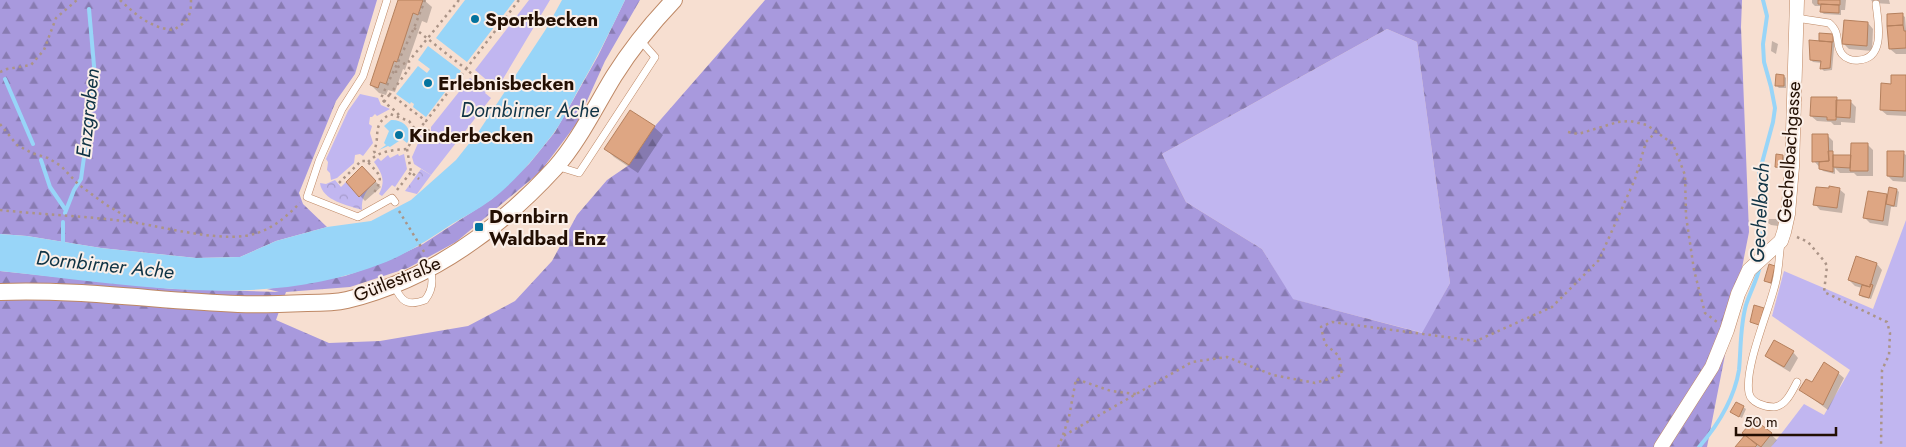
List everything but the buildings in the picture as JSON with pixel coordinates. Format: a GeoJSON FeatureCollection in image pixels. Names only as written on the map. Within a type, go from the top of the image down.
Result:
{"type":"FeatureCollection","features":[{"type":"Feature","properties":{"kind":"street","name":"Gütlestraße"},"geometry":{"type":"LineString","coordinates":[[0,292],[72,292],[204,303],[266,305],[324,303],[345,300],[394,285],[428,261],[460,252],[500,221],[534,190],[566,154],[615,75],[640,40],[674,0]]}},
{"type":"Feature","properties":{"kind":"street","name":"Gechelbachgasse"},"geometry":{"type":"LineString","coordinates":[[1661,447],[1712,367],[1727,330],[1738,294],[1749,270],[1782,237],[1788,214],[1792,167],[1797,0]]}},
{"type":"Feature","properties":{"kind":"lane"},"geometry":{"type":"LineString","coordinates":[[387,0],[364,76],[342,109],[319,161],[307,197],[358,217],[392,198],[395,202]]}},
{"type":"Feature","properties":{"kind":"lane"},"geometry":{"type":"LineString","coordinates":[[1796,18],[1829,22],[1837,34],[1840,53],[1846,58],[1862,60],[1870,55],[1877,46],[1880,34],[1876,4]]}},
{"type":"Feature","properties":{"kind":"lane"},"geometry":{"type":"LineString","coordinates":[[556,166],[579,173],[587,161],[655,57],[640,40]]}},
{"type":"Feature","properties":{"kind":"lane"},"geometry":{"type":"LineString","coordinates":[[1782,237],[1777,280],[1751,367],[1749,393],[1757,403],[1773,407],[1780,405],[1784,401],[1797,382]]}},
{"type":"Feature","properties":{"kind":"lane"},"geometry":{"type":"LineString","coordinates":[[394,285],[401,298],[406,302],[413,304],[425,300],[432,287],[433,279],[428,261]]}},
{"type":"Feature","properties":{"kind":"path"},"geometry":{"type":"LineString","coordinates":[[0,72],[31,65],[44,50],[56,18],[77,0]]}},
{"type":"Feature","properties":{"kind":"path"},"geometry":{"type":"LineString","coordinates":[[120,0],[136,15],[154,26],[174,30],[181,26],[191,14],[191,0]]}},
{"type":"Feature","properties":{"kind":"path"},"geometry":{"type":"LineString","coordinates":[[400,117],[381,98],[425,0]]}},
{"type":"Feature","properties":{"kind":"path"},"geometry":{"type":"LineString","coordinates":[[396,68],[409,61],[429,39],[459,0]]}},
{"type":"Feature","properties":{"kind":"path"},"geometry":{"type":"LineString","coordinates":[[419,179],[411,172],[407,148],[416,131],[426,121],[519,0]]}},
{"type":"Feature","properties":{"kind":"path"},"geometry":{"type":"LineString","coordinates":[[414,28],[491,90]]}},
{"type":"Feature","properties":{"kind":"path"},"geometry":{"type":"LineString","coordinates":[[384,102],[409,70],[409,61]]}},
{"type":"Feature","properties":{"kind":"path"},"geometry":{"type":"LineString","coordinates":[[396,68],[396,73]]}},
{"type":"Feature","properties":{"kind":"path"},"geometry":{"type":"LineString","coordinates":[[390,94],[426,121]]}},
{"type":"Feature","properties":{"kind":"path"},"geometry":{"type":"LineString","coordinates":[[376,155],[374,151],[378,124],[390,114],[409,122],[416,131]]}},
{"type":"Feature","properties":{"kind":"path"},"geometry":{"type":"LineString","coordinates":[[1568,132],[1578,134],[1618,122],[1630,121],[1647,125],[1673,144],[1685,175],[1686,216],[1694,270],[1705,312],[1727,330]]}},
{"type":"Feature","properties":{"kind":"path"},"geometry":{"type":"LineString","coordinates":[[0,124],[17,145],[32,153],[48,158],[61,166],[78,184],[105,204],[137,223]]}},
{"type":"Feature","properties":{"kind":"path"},"geometry":{"type":"LineString","coordinates":[[416,131],[432,130]]}},
{"type":"Feature","properties":{"kind":"path"},"geometry":{"type":"LineString","coordinates":[[1062,436],[1192,362],[1227,357],[1273,376],[1315,383],[1342,375],[1339,356],[1326,344],[1322,327],[1332,322],[1476,341],[1552,307],[1599,260],[1635,179],[1646,142],[1657,131]]}},
{"type":"Feature","properties":{"kind":"path"},"geometry":{"type":"LineString","coordinates":[[368,162],[376,155],[390,150],[407,148]]}},
{"type":"Feature","properties":{"kind":"path"},"geometry":{"type":"LineString","coordinates":[[339,183],[361,161],[368,162],[380,176],[380,183],[373,194]]}},
{"type":"Feature","properties":{"kind":"path"},"geometry":{"type":"LineString","coordinates":[[398,189],[411,172]]}},
{"type":"Feature","properties":{"kind":"path"},"geometry":{"type":"LineString","coordinates":[[0,210],[137,223],[227,237],[256,234],[281,221],[307,197]]}},
{"type":"Feature","properties":{"kind":"path"},"geometry":{"type":"LineString","coordinates":[[395,202],[428,261]]}},
{"type":"Feature","properties":{"kind":"path"},"geometry":{"type":"LineString","coordinates":[[1782,237],[1808,242],[1825,262],[1824,292],[1887,322],[1890,333],[1889,355],[1882,370],[1881,447]]}},
{"type":"Feature","properties":{"kind":"path"},"geometry":{"type":"LineString","coordinates":[[1058,447],[1068,417],[1076,379],[1111,391],[1137,394]]}},
{"type":"Feature","properties":{"kind":"green space"},"geometry":{"type":"Polygon","coordinates":[[[0,0],[377,0],[355,74],[336,101],[299,193],[303,204],[327,227],[276,241],[240,257],[196,258],[101,248],[27,236],[0,234],[0,0]]]}},
{"type":"Feature","properties":{"kind":"green space"},"geometry":{"type":"Polygon","coordinates":[[[529,0],[550,0],[497,89],[475,70],[529,0]]]}},
{"type":"Feature","properties":{"kind":"green space"},"geometry":{"type":"Polygon","coordinates":[[[625,0],[640,0],[605,61],[577,123],[540,172],[456,242],[408,268],[350,287],[286,292],[276,320],[329,343],[380,341],[468,326],[515,301],[552,261],[577,215],[607,180],[629,165],[655,126],[765,0],[1742,0],[1741,27],[1749,232],[1707,447],[0,447],[0,271],[173,289],[279,292],[267,289],[345,276],[387,261],[423,244],[492,199],[529,164],[555,132],[598,56],[625,0]],[[1387,29],[1162,154],[1186,202],[1262,249],[1293,299],[1422,333],[1450,283],[1417,42],[1387,29]]]}},
{"type":"Feature","properties":{"kind":"green space"},"geometry":{"type":"Polygon","coordinates":[[[1387,29],[1417,42],[1450,283],[1423,333],[1292,299],[1262,249],[1186,202],[1162,154],[1387,29]]]}},
{"type":"Feature","properties":{"kind":"green space"},"geometry":{"type":"Polygon","coordinates":[[[470,78],[487,90],[485,93],[491,98],[431,175],[414,164],[412,157],[419,141],[419,136],[431,133],[431,127],[470,78]]]}},
{"type":"Feature","properties":{"kind":"green space"},"geometry":{"type":"Polygon","coordinates":[[[360,94],[378,98],[381,105],[390,109],[377,116],[375,114],[370,117],[369,124],[372,126],[370,133],[373,143],[363,156],[360,154],[355,155],[354,163],[337,178],[331,180],[330,173],[327,170],[328,162],[326,159],[348,111],[360,94]]]}},
{"type":"Feature","properties":{"kind":"green space"},"geometry":{"type":"Polygon","coordinates":[[[398,154],[399,156],[404,154],[407,169],[395,187],[392,185],[382,196],[379,194],[383,181],[374,162],[378,158],[381,161],[388,155],[390,158],[398,154]]]}},
{"type":"Feature","properties":{"kind":"green space"},"geometry":{"type":"Polygon","coordinates":[[[362,166],[376,181],[365,194],[362,201],[362,210],[336,201],[325,194],[320,183],[326,184],[335,180],[341,187],[362,166]]]}},
{"type":"Feature","properties":{"kind":"green space"},"geometry":{"type":"Polygon","coordinates":[[[421,169],[431,175],[417,194],[405,191],[421,169]]]}},
{"type":"Feature","properties":{"kind":"green space"},"geometry":{"type":"Polygon","coordinates":[[[1906,220],[1906,447],[1771,447],[1804,404],[1824,415],[1850,370],[1772,316],[1784,271],[1873,309],[1906,220]]]}},
{"type":"Feature","properties":{"kind":"water","name":"Sportbecken"},"geometry":{"type":"Polygon","coordinates":[[[465,0],[515,0],[467,62],[436,38],[465,0]]]}},
{"type":"Feature","properties":{"kind":"water","name":"Dornbirner Ache"},"geometry":{"type":"Polygon","coordinates":[[[562,0],[625,0],[608,36],[556,129],[524,169],[491,200],[395,258],[340,277],[292,286],[244,290],[146,287],[0,271],[0,234],[27,236],[101,248],[196,258],[240,257],[276,241],[327,227],[371,221],[411,200],[456,160],[479,131],[546,29],[562,0]]]}},
{"type":"Feature","properties":{"kind":"water","name":"Erlebnisbecken"},"geometry":{"type":"Polygon","coordinates":[[[428,46],[461,71],[426,117],[413,107],[414,104],[411,102],[410,104],[396,94],[418,66],[427,73],[430,69],[418,60],[428,46]]]}},
{"type":"Feature","properties":{"kind":"water","name":"Kinderbecken"},"geometry":{"type":"Polygon","coordinates":[[[391,120],[400,121],[407,127],[410,134],[409,139],[407,143],[402,139],[390,147],[379,150],[386,145],[384,143],[389,131],[384,126],[391,120]]]}},
{"type":"Feature","properties":{"kind":"waterway","name":"Gechelbach"},"geometry":{"type":"LineString","coordinates":[[1761,254],[1763,226],[1759,174],[1775,108],[1764,62],[1763,44],[1767,16],[1763,0]]}},
{"type":"Feature","properties":{"kind":"waterway","name":"Enzgraben"},"geometry":{"type":"LineString","coordinates":[[65,213],[74,190],[81,179],[95,77],[89,9]]}},
{"type":"Feature","properties":{"kind":"waterway"},"geometry":{"type":"LineString","coordinates":[[5,79],[33,144]]}},
{"type":"Feature","properties":{"kind":"waterway"},"geometry":{"type":"LineString","coordinates":[[41,160],[50,187],[65,209]]}},
{"type":"Feature","properties":{"kind":"waterway","name":"Enzgraben"},"geometry":{"type":"LineString","coordinates":[[63,222],[63,245]]}},
{"type":"Feature","properties":{"kind":"waterway","name":"Gechelbach"},"geometry":{"type":"LineString","coordinates":[[1699,447],[1719,421],[1737,381],[1744,313],[1760,266]]}},
{"type":"Feature","properties":{"kind":"place","name":"Sportbecken"},"geometry":{"type":"Point","coordinates":[475,19]}},
{"type":"Feature","properties":{"kind":"place","name":"Erlebnisbecken"},"geometry":{"type":"Point","coordinates":[428,83]}},
{"type":"Feature","properties":{"kind":"place","name":"Kinderbecken"},"geometry":{"type":"Point","coordinates":[399,135]}},
{"type":"Feature","properties":{"kind":"place","name":"Dornbirn Waldbad Enz"},"geometry":{"type":"Point","coordinates":[479,227]}}]}
